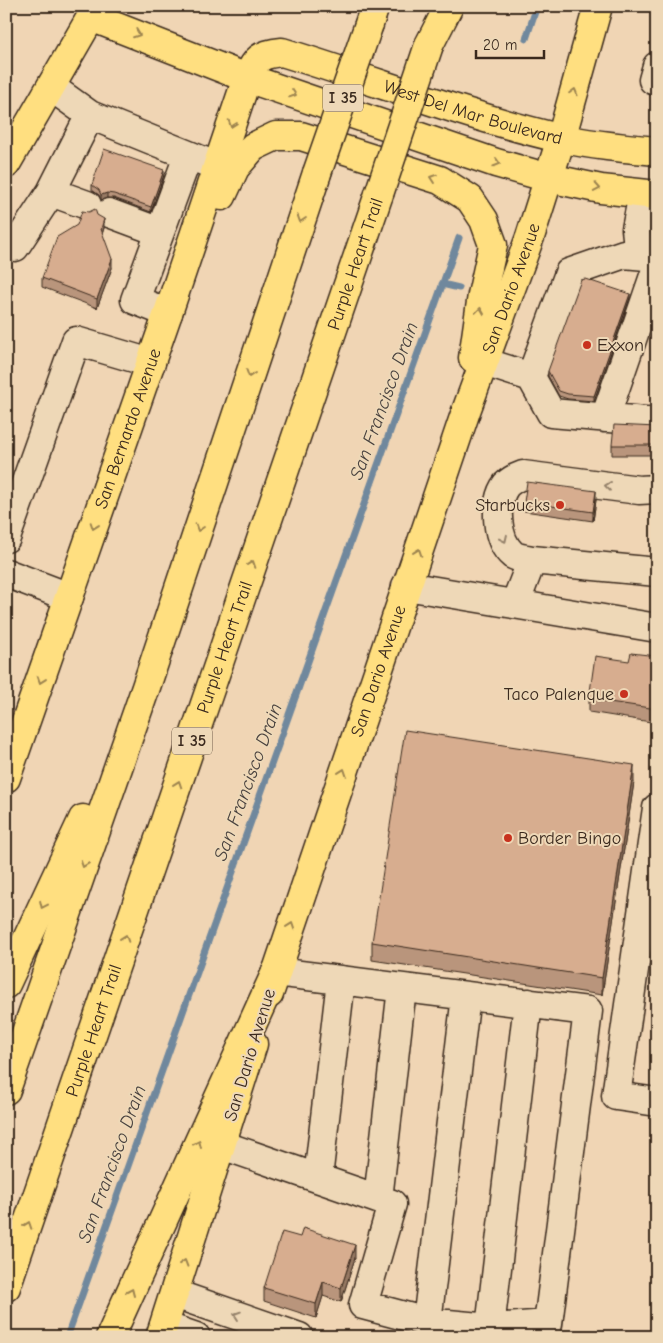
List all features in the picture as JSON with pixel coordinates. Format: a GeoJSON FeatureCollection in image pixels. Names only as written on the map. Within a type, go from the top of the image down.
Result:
{"type":"FeatureCollection","features":[{"type":"Feature","properties":{"kind":"main road","name":"Purple Heart Trail"},"geometry":{"type":"LineString","coordinates":[[6,1287],[442,6]]}},
{"type":"Feature","properties":{"kind":"main road"},"geometry":{"type":"LineString","coordinates":[[429,44],[449,6]]}},
{"type":"Feature","properties":{"kind":"main road","name":"San Dario Avenue"},"geometry":{"type":"LineString","coordinates":[[162,1332],[276,972],[466,411],[530,237],[561,138],[598,6]]}},
{"type":"Feature","properties":{"kind":"main road"},"geometry":{"type":"LineString","coordinates":[[9,151],[50,88],[93,11]]}},
{"type":"Feature","properties":{"kind":"main road","name":"West Del Mar Boulevard"},"geometry":{"type":"LineString","coordinates":[[93,11],[247,78],[496,163],[549,178],[601,189],[650,194]]}},
{"type":"Feature","properties":{"kind":"main road","name":"I 35"},"geometry":{"type":"LineString","coordinates":[[6,1090],[146,687],[317,173],[372,15]]}},
{"type":"Feature","properties":{"kind":"main road","name":"West Del Mar Boulevard"},"geometry":{"type":"LineString","coordinates":[[247,78],[253,64],[259,58],[269,53],[282,52],[472,114],[561,138],[657,151]]}},
{"type":"Feature","properties":{"kind":"main road","name":"San Bernardo Avenue"},"geometry":{"type":"LineString","coordinates":[[6,778],[151,363],[247,78]]}},
{"type":"Feature","properties":{"kind":"main road"},"geometry":{"type":"LineString","coordinates":[[168,313],[235,168],[253,147],[276,136],[300,136],[440,180],[470,199],[484,220],[493,245],[482,295],[466,411]]}},
{"type":"Feature","properties":{"kind":"main road"},"geometry":{"type":"LineString","coordinates":[[6,984],[146,687]]}},
{"type":"Feature","properties":{"kind":"main road"},"geometry":{"type":"LineString","coordinates":[[110,1337],[276,972]]}},
{"type":"Feature","properties":{"kind":"street"},"geometry":{"type":"LineString","coordinates":[[657,66],[653,80],[657,80]]}},
{"type":"Feature","properties":{"kind":"street"},"geometry":{"type":"LineString","coordinates":[[50,88],[90,114],[188,156],[218,166]]}},
{"type":"Feature","properties":{"kind":"street"},"geometry":{"type":"LineString","coordinates":[[6,242],[15,247],[51,192],[90,114]]}},
{"type":"Feature","properties":{"kind":"street"},"geometry":{"type":"LineString","coordinates":[[168,313],[135,300],[188,156]]}},
{"type":"Feature","properties":{"kind":"street"},"geometry":{"type":"LineString","coordinates":[[51,192],[160,232]]}},
{"type":"Feature","properties":{"kind":"street"},"geometry":{"type":"LineString","coordinates":[[604,418],[651,260],[636,229],[650,194]]}},
{"type":"Feature","properties":{"kind":"street"},"geometry":{"type":"LineString","coordinates":[[531,376],[569,273],[624,254],[651,260]]}},
{"type":"Feature","properties":{"kind":"street"},"geometry":{"type":"LineString","coordinates":[[6,538],[76,341],[151,363]]}},
{"type":"Feature","properties":{"kind":"street"},"geometry":{"type":"LineString","coordinates":[[484,362],[531,376],[551,413],[657,422]]}},
{"type":"Feature","properties":{"kind":"street"},"geometry":{"type":"LineString","coordinates":[[651,495],[523,475],[514,478],[506,484],[500,496],[498,526],[505,544],[514,555],[532,560],[657,572]]}},
{"type":"Feature","properties":{"kind":"street"},"geometry":{"type":"LineString","coordinates":[[515,604],[532,560]]}},
{"type":"Feature","properties":{"kind":"street"},"geometry":{"type":"LineString","coordinates":[[6,573],[70,597]]}},
{"type":"Feature","properties":{"kind":"street"},"geometry":{"type":"LineString","coordinates":[[406,586],[657,628]]}},
{"type":"Feature","properties":{"kind":"street"},"geometry":{"type":"LineString","coordinates":[[657,808],[616,1096],[657,1102]]}},
{"type":"Feature","properties":{"kind":"street"},"geometry":{"type":"LineString","coordinates":[[222,1145],[392,1204],[363,1305],[427,1322],[490,1328],[547,1330],[588,1011],[276,972]]}},
{"type":"Feature","properties":{"kind":"street"},"geometry":{"type":"LineString","coordinates":[[318,1178],[341,980]]}},
{"type":"Feature","properties":{"kind":"street"},"geometry":{"type":"LineString","coordinates":[[378,1199],[402,988]]}},
{"type":"Feature","properties":{"kind":"street"},"geometry":{"type":"LineString","coordinates":[[427,1322],[466,996]]}},
{"type":"Feature","properties":{"kind":"street"},"geometry":{"type":"LineString","coordinates":[[490,1328],[528,1003]]}},
{"type":"Feature","properties":{"kind":"street"},"geometry":{"type":"LineString","coordinates":[[175,1294],[299,1337]]}},
{"type":"Feature","properties":{"kind":"street"},"geometry":{"type":"LineString","coordinates":[[162,1332],[196,1337]]}},
{"type":"Feature","properties":{"kind":"building"},"geometry":{"type":"Polygon","coordinates":[[[104,149],[164,170],[151,207],[114,194],[107,193],[101,195],[99,190],[92,185],[104,149]]]}},
{"type":"Feature","properties":{"kind":"building"},"geometry":{"type":"Polygon","coordinates":[[[95,209],[97,215],[104,219],[101,229],[112,259],[97,299],[42,278],[57,237],[77,225],[82,211],[89,212],[95,209]]]}},
{"type":"Feature","properties":{"kind":"building","name":"Exxon"},"geometry":{"type":"Polygon","coordinates":[[[585,279],[630,294],[594,396],[568,394],[559,391],[548,371],[581,280],[585,279]]]}},
{"type":"Feature","properties":{"kind":"building"},"geometry":{"type":"Polygon","coordinates":[[[614,425],[657,427],[657,445],[612,445],[614,425]]]}},
{"type":"Feature","properties":{"kind":"building"},"geometry":{"type":"Polygon","coordinates":[[[527,482],[596,491],[593,512],[524,502],[527,482]]]}},
{"type":"Feature","properties":{"kind":"building","name":"Taco Palenque"},"geometry":{"type":"Polygon","coordinates":[[[631,653],[657,656],[657,709],[589,699],[595,656],[629,661],[631,653]]]}},
{"type":"Feature","properties":{"kind":"building","name":"Border Bingo"},"geometry":{"type":"Polygon","coordinates":[[[405,730],[634,765],[602,978],[372,942],[405,730]]]}},
{"type":"Feature","properties":{"kind":"building"},"geometry":{"type":"Polygon","coordinates":[[[303,1228],[355,1245],[341,1288],[323,1282],[316,1304],[264,1288],[282,1232],[300,1237],[303,1228]]]}},
{"type":"Feature","properties":{"kind":"waterway","name":"San Francisco Drain"},"geometry":{"type":"LineString","coordinates":[[526,39],[537,6]]}},
{"type":"Feature","properties":{"kind":"waterway","name":"San Francisco Drain"},"geometry":{"type":"LineString","coordinates":[[67,1337],[459,238]]}},
{"type":"Feature","properties":{"kind":"waterway"},"geometry":{"type":"LineString","coordinates":[[442,284],[459,288]]}},
{"type":"Feature","properties":{"kind":"place","name":"Exxon"},"geometry":{"type":"Point","coordinates":[587,345]}},
{"type":"Feature","properties":{"kind":"place","name":"Starbucks"},"geometry":{"type":"Point","coordinates":[560,505]}},
{"type":"Feature","properties":{"kind":"place","name":"Taco Palenque"},"geometry":{"type":"Point","coordinates":[624,694]}},
{"type":"Feature","properties":{"kind":"place","name":"Border Bingo"},"geometry":{"type":"Point","coordinates":[508,838]}}]}
